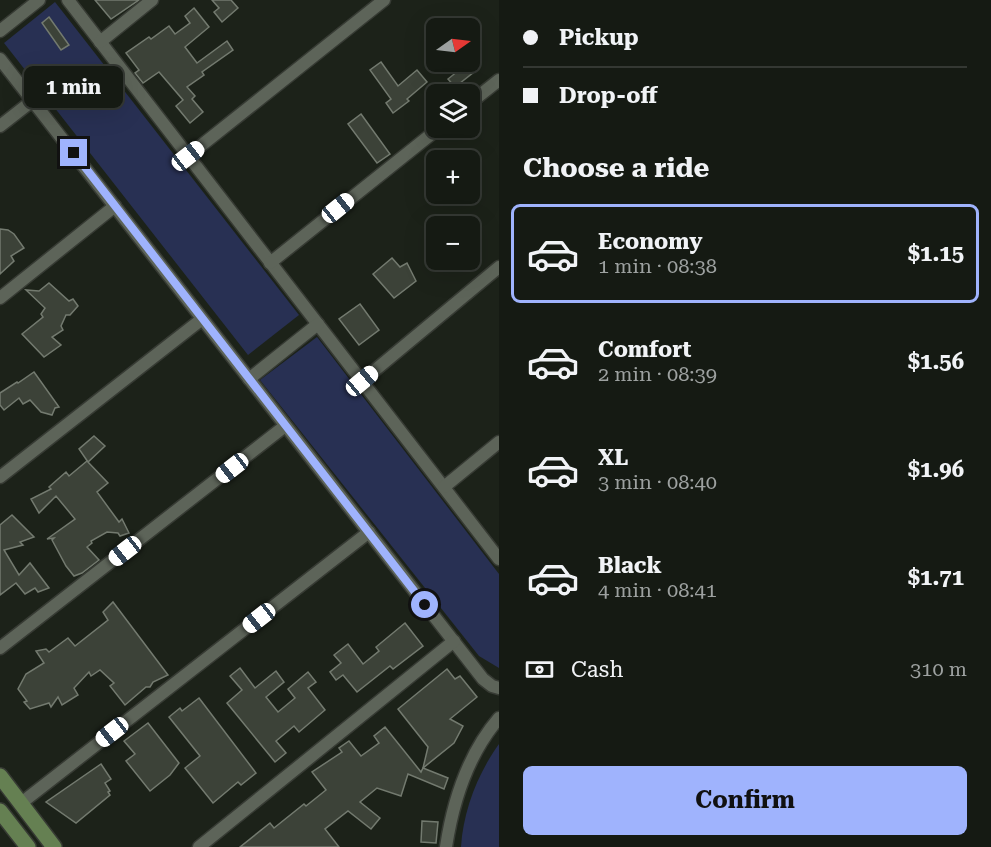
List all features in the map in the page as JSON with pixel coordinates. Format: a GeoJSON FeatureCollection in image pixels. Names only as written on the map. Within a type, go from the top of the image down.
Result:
{"type":"FeatureCollection","features":[{"type":"Feature","properties":{"kind":"main road"},"geometry":{"type":"LineString","coordinates":[[0,776],[54,847]]}},
{"type":"Feature","properties":{"kind":"main road"},"geometry":{"type":"LineString","coordinates":[[0,811],[28,847]]}},
{"type":"Feature","properties":{"kind":"street"},"geometry":{"type":"LineString","coordinates":[[0,31],[39,0]]}},
{"type":"Feature","properties":{"kind":"street"},"geometry":{"type":"LineString","coordinates":[[68,0],[499,558]]}},
{"type":"Feature","properties":{"kind":"street"},"geometry":{"type":"LineString","coordinates":[[100,42],[152,0]]}},
{"type":"Feature","properties":{"kind":"street"},"geometry":{"type":"LineString","coordinates":[[188,156],[384,0]]}},
{"type":"Feature","properties":{"kind":"street"},"geometry":{"type":"LineString","coordinates":[[0,59],[483,679],[499,688]]}},
{"type":"Feature","properties":{"kind":"street"},"geometry":{"type":"LineString","coordinates":[[480,95],[499,80]]}},
{"type":"Feature","properties":{"kind":"street"},"geometry":{"type":"LineString","coordinates":[[0,126],[32,100]]}},
{"type":"Feature","properties":{"kind":"street"},"geometry":{"type":"LineString","coordinates":[[270,262],[426,138]]}},
{"type":"Feature","properties":{"kind":"street"},"geometry":{"type":"LineString","coordinates":[[0,298],[115,207]]}},
{"type":"Feature","properties":{"kind":"street"},"geometry":{"type":"LineString","coordinates":[[362,381],[499,267]]}},
{"type":"Feature","properties":{"kind":"street"},"geometry":{"type":"LineString","coordinates":[[0,477],[202,319]]}},
{"type":"Feature","properties":{"kind":"street"},"geometry":{"type":"LineString","coordinates":[[249,379],[318,324]]}},
{"type":"Feature","properties":{"kind":"street"},"geometry":{"type":"LineString","coordinates":[[0,648],[285,426]]}},
{"type":"Feature","properties":{"kind":"street"},"geometry":{"type":"LineString","coordinates":[[444,488],[499,442]]}},
{"type":"Feature","properties":{"kind":"street"},"geometry":{"type":"LineString","coordinates":[[20,804],[369,532]]}},
{"type":"Feature","properties":{"kind":"street"},"geometry":{"type":"LineString","coordinates":[[199,847],[454,641]]}},
{"type":"Feature","properties":{"kind":"street"},"geometry":{"type":"LineString","coordinates":[[446,847],[450,820],[471,761],[499,718]]}},
{"type":"Feature","properties":{"kind":"shaded area"},"geometry":{"type":"Polygon","coordinates":[[[55,2],[299,315],[248,355],[4,43],[55,2]]]}},
{"type":"Feature","properties":{"kind":"shaded area"},"geometry":{"type":"Polygon","coordinates":[[[317,337],[499,574],[499,668],[479,656],[260,380],[317,337]]]}},
{"type":"Feature","properties":{"kind":"shaded area"},"geometry":{"type":"Polygon","coordinates":[[[499,744],[499,847],[461,847],[468,806],[484,767],[499,744]]]}},
{"type":"Feature","properties":{"kind":"building"},"geometry":{"type":"Polygon","coordinates":[[[95,0],[139,0],[111,19],[95,0]]]}},
{"type":"Feature","properties":{"kind":"building"},"geometry":{"type":"Polygon","coordinates":[[[212,0],[231,0],[238,8],[222,22],[214,12],[219,8],[212,0]]]}},
{"type":"Feature","properties":{"kind":"building"},"geometry":{"type":"Polygon","coordinates":[[[194,8],[209,27],[185,47],[197,63],[227,41],[233,50],[202,72],[204,75],[187,87],[195,96],[192,99],[203,112],[190,123],[176,106],[183,100],[159,72],[143,83],[135,73],[139,70],[126,53],[169,26],[175,34],[190,23],[185,16],[194,8]]]}},
{"type":"Feature","properties":{"kind":"building"},"geometry":{"type":"Polygon","coordinates":[[[49,17],[69,45],[61,50],[42,23],[49,17]]]}},
{"type":"Feature","properties":{"kind":"building"},"geometry":{"type":"Polygon","coordinates":[[[381,62],[398,86],[417,70],[427,82],[407,99],[409,101],[393,113],[386,103],[391,99],[370,70],[381,62]]]}},
{"type":"Feature","properties":{"kind":"building"},"geometry":{"type":"Polygon","coordinates":[[[457,72],[474,72],[459,84],[452,84],[448,79],[457,72]]]}},
{"type":"Feature","properties":{"kind":"building"},"geometry":{"type":"Polygon","coordinates":[[[361,114],[390,154],[377,163],[348,124],[361,114]]]}},
{"type":"Feature","properties":{"kind":"building"},"geometry":{"type":"Polygon","coordinates":[[[0,229],[14,234],[24,248],[11,256],[14,261],[0,274],[0,229]]]}},
{"type":"Feature","properties":{"kind":"building"},"geometry":{"type":"Polygon","coordinates":[[[392,258],[400,267],[407,263],[416,281],[394,298],[373,274],[392,258]]]}},
{"type":"Feature","properties":{"kind":"building"},"geometry":{"type":"Polygon","coordinates":[[[49,283],[69,301],[73,299],[78,306],[70,315],[66,315],[61,326],[63,330],[52,337],[61,345],[44,357],[22,334],[43,317],[41,314],[45,308],[26,290],[39,291],[49,283]]]}},
{"type":"Feature","properties":{"kind":"building"},"geometry":{"type":"Polygon","coordinates":[[[360,304],[379,330],[359,345],[339,319],[360,304]]]}},
{"type":"Feature","properties":{"kind":"building"},"geometry":{"type":"Polygon","coordinates":[[[34,372],[59,407],[55,408],[52,415],[41,412],[30,400],[23,404],[19,398],[4,410],[0,405],[0,393],[34,372]]]}},
{"type":"Feature","properties":{"kind":"building"},"geometry":{"type":"Polygon","coordinates":[[[94,436],[105,446],[88,462],[79,449],[94,436]]]}},
{"type":"Feature","properties":{"kind":"building"},"geometry":{"type":"Polygon","coordinates":[[[87,461],[108,483],[97,492],[119,522],[122,519],[129,533],[120,536],[118,533],[107,532],[91,541],[92,543],[87,547],[99,560],[74,576],[52,540],[54,538],[47,539],[75,519],[56,496],[39,513],[31,499],[51,489],[49,487],[66,472],[69,476],[87,461]]]}},
{"type":"Feature","properties":{"kind":"building"},"geometry":{"type":"Polygon","coordinates":[[[12,515],[34,537],[20,542],[23,545],[4,550],[19,575],[30,563],[49,588],[38,592],[35,588],[25,594],[16,583],[0,595],[0,525],[12,515]]]}},
{"type":"Feature","properties":{"kind":"building"},"geometry":{"type":"Polygon","coordinates":[[[113,602],[168,675],[153,682],[150,687],[146,687],[125,705],[110,686],[114,683],[100,670],[91,676],[89,672],[74,688],[78,695],[62,705],[58,697],[51,707],[49,703],[30,709],[18,689],[26,674],[44,663],[36,651],[46,649],[49,652],[68,638],[75,646],[108,620],[103,612],[113,602]]]}},
{"type":"Feature","properties":{"kind":"building"},"geometry":{"type":"Polygon","coordinates":[[[405,623],[423,646],[393,669],[390,666],[357,692],[343,675],[336,680],[330,672],[341,663],[334,655],[348,644],[363,664],[379,651],[376,647],[405,623]]]}},
{"type":"Feature","properties":{"kind":"building"},"geometry":{"type":"Polygon","coordinates":[[[240,668],[255,688],[276,671],[284,682],[266,697],[278,712],[295,698],[288,689],[308,672],[316,682],[308,688],[325,710],[299,732],[294,726],[276,741],[286,753],[275,762],[227,703],[242,690],[230,676],[240,668]]]}},
{"type":"Feature","properties":{"kind":"building"},"geometry":{"type":"Polygon","coordinates":[[[447,669],[455,679],[460,676],[477,697],[450,719],[463,726],[454,743],[423,768],[428,747],[398,709],[447,669]]]}},
{"type":"Feature","properties":{"kind":"building"},"geometry":{"type":"Polygon","coordinates":[[[199,698],[256,773],[241,785],[238,782],[213,803],[185,768],[200,756],[169,717],[180,708],[182,711],[199,698]]]}},
{"type":"Feature","properties":{"kind":"building"},"geometry":{"type":"Polygon","coordinates":[[[148,723],[179,763],[170,775],[150,791],[126,761],[135,754],[124,741],[148,723]]]}},
{"type":"Feature","properties":{"kind":"building"},"geometry":{"type":"Polygon","coordinates":[[[385,727],[421,772],[423,768],[448,778],[444,789],[408,774],[401,796],[377,788],[360,802],[380,818],[371,829],[348,811],[325,829],[339,847],[240,847],[270,823],[274,828],[326,790],[312,772],[342,752],[339,748],[349,741],[361,756],[379,743],[374,736],[385,727]]]}},
{"type":"Feature","properties":{"kind":"building"},"geometry":{"type":"Polygon","coordinates":[[[101,764],[111,779],[105,783],[110,795],[76,823],[46,802],[101,764]]]}},
{"type":"Feature","properties":{"kind":"building"},"geometry":{"type":"Polygon","coordinates":[[[422,821],[438,822],[436,843],[421,842],[422,821]]]}},
{"type":"Feature","properties":{"kind":"route"},"geometry":{"type":"LineString","coordinates":[[74,153],[425,605]]}}]}
